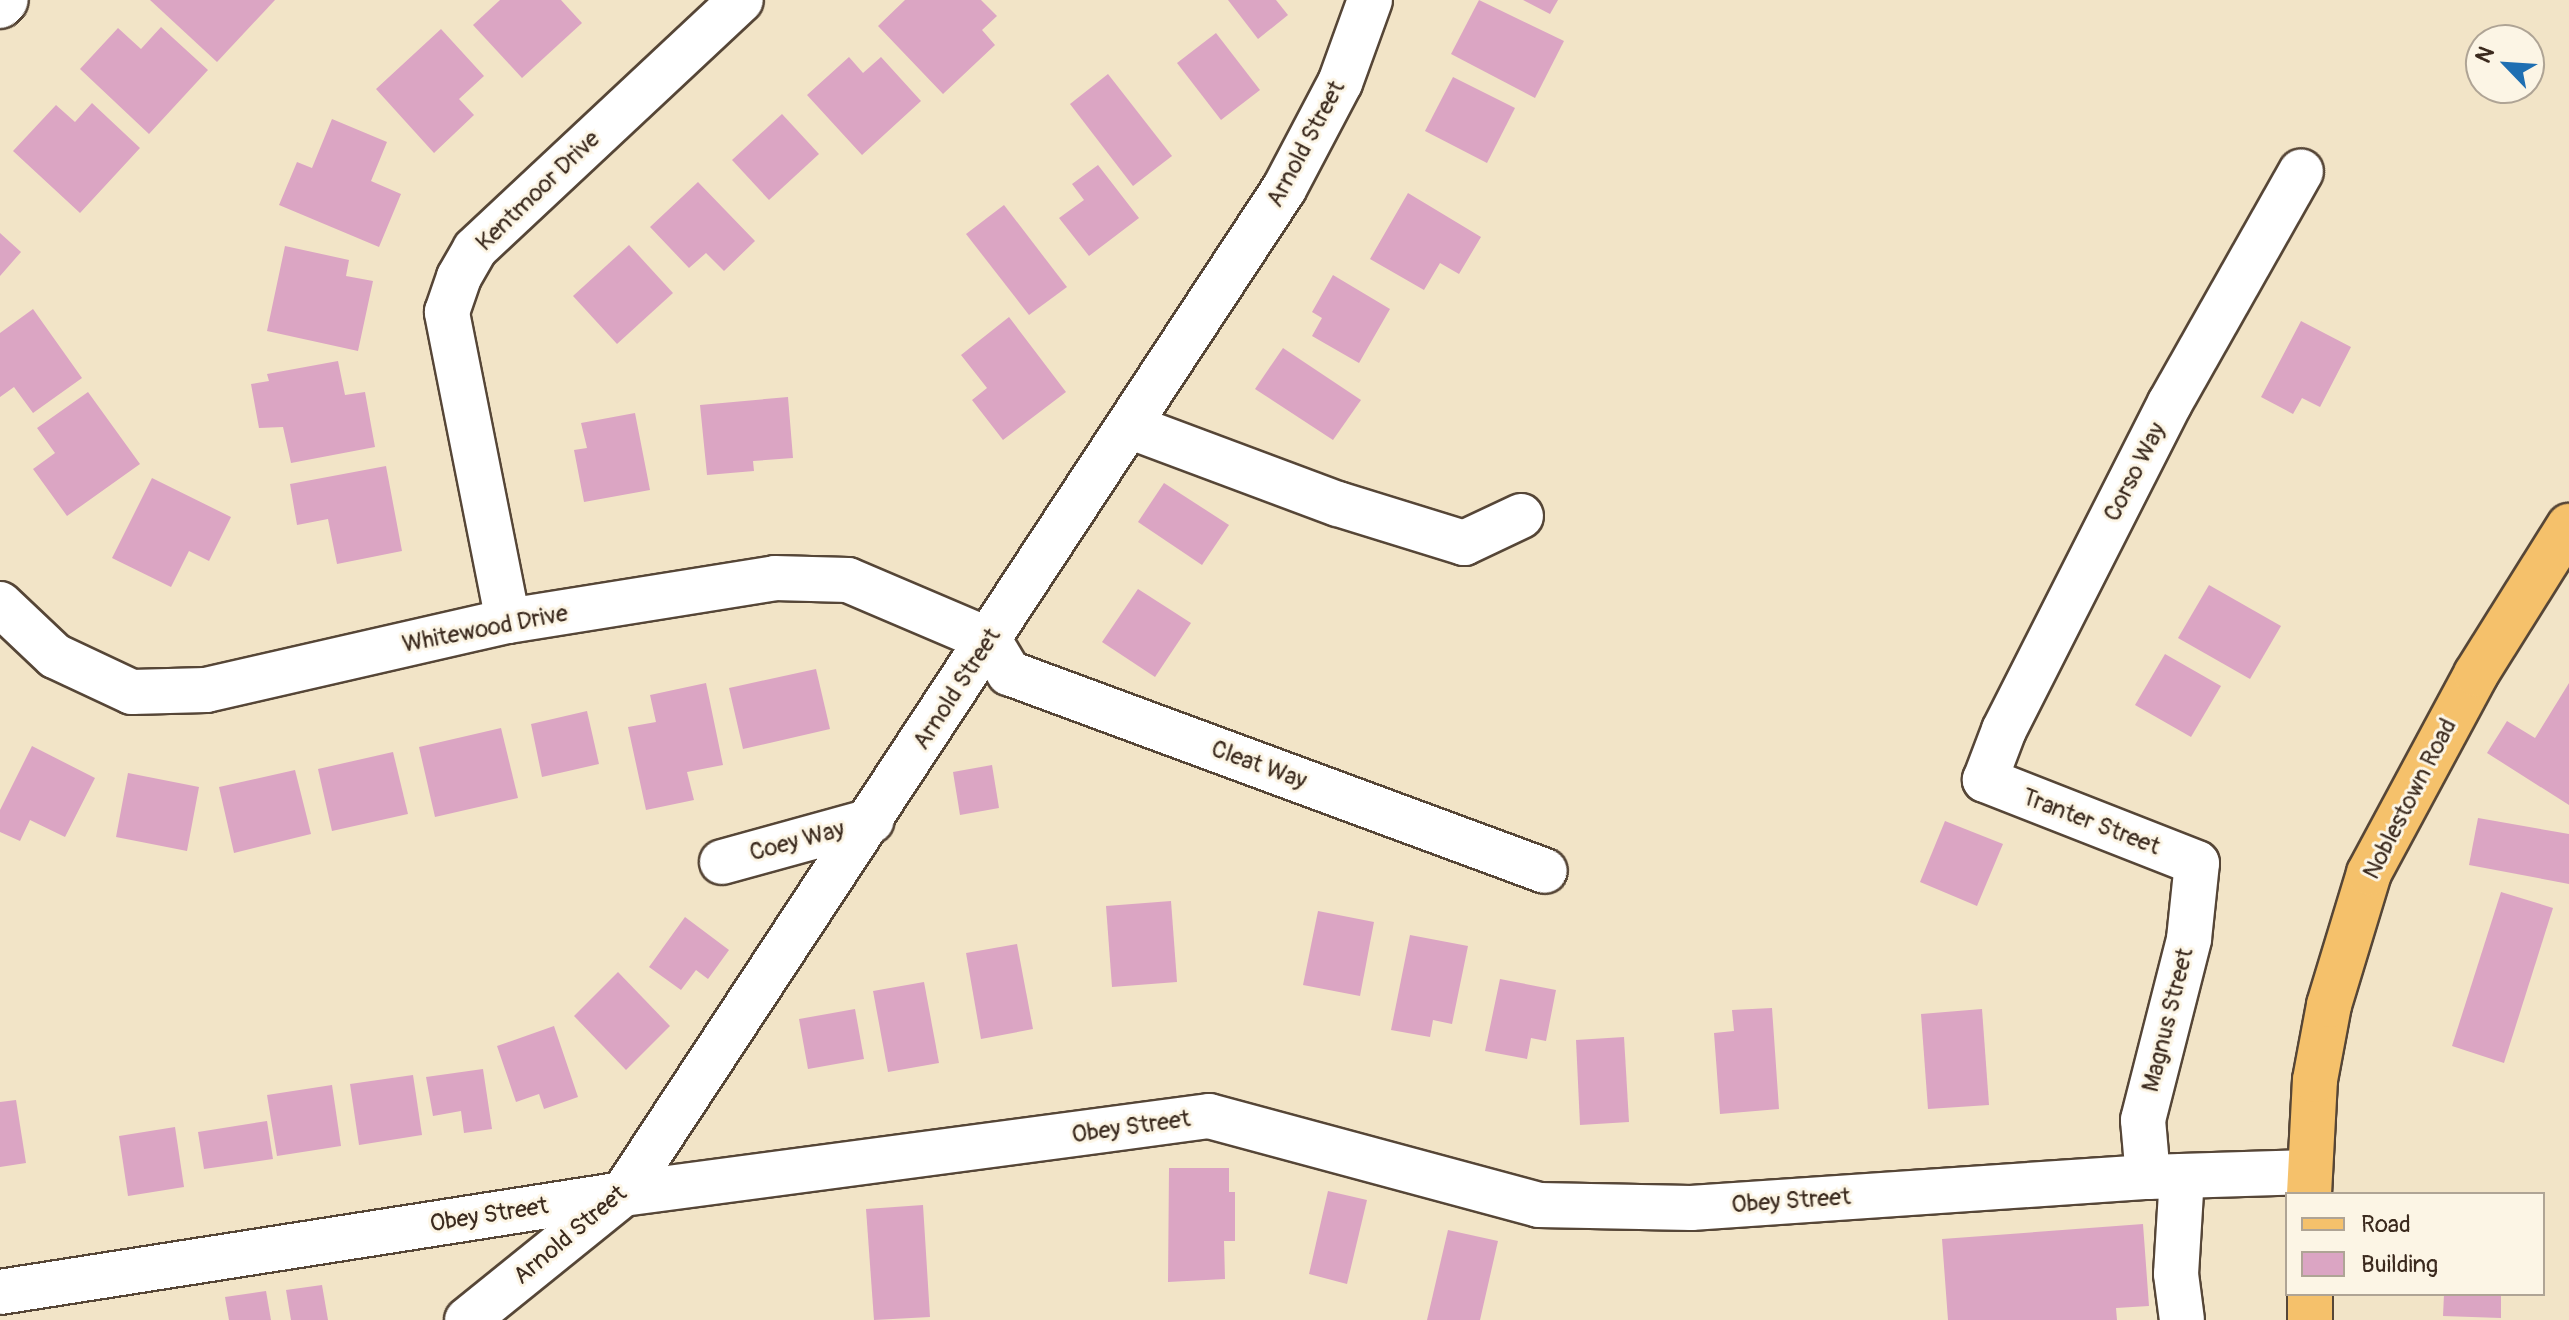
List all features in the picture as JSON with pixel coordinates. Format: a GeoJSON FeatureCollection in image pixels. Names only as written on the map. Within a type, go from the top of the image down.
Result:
{"type":"FeatureCollection","features":[{"type":"Feature","properties":{"kind":"main road","name":"Noblestown Road"},"geometry":{"type":"LineString","coordinates":[[2309,1183],[2315,1080],[2329,1005],[2369,873],[2476,674],[2569,526]]}},
{"type":"Feature","properties":{"kind":"main road"},"geometry":{"type":"LineString","coordinates":[[2310,1296],[2310,1320]]}},
{"type":"Feature","properties":{"kind":"street"},"geometry":{"type":"LineString","coordinates":[[0,6],[6,0]]}},
{"type":"Feature","properties":{"kind":"street","name":"Kentmoor Drive"},"geometry":{"type":"LineString","coordinates":[[508,621],[447,312],[459,277],[475,249],[741,0]]}},
{"type":"Feature","properties":{"kind":"street","name":"Arnold Street"},"geometry":{"type":"LineString","coordinates":[[467,1320],[623,1194],[1284,189],[1340,83],[1370,0]]}},
{"type":"Feature","properties":{"kind":"street","name":"Corso Way"},"geometry":{"type":"LineString","coordinates":[[1985,780],[2004,730],[2170,403],[2301,171]]}},
{"type":"Feature","properties":{"kind":"street"},"geometry":{"type":"LineString","coordinates":[[1129,426],[1338,504],[1464,543],[1521,516]]}},
{"type":"Feature","properties":{"kind":"street","name":"Whitewood Drive"},"geometry":{"type":"LineString","coordinates":[[0,604],[55,656],[132,692],[206,690],[508,621],[775,578],[848,580],[989,640]]}},
{"type":"Feature","properties":{"kind":"street","name":"Cleat Way"},"geometry":{"type":"LineString","coordinates":[[989,640],[1009,673],[1545,871]]}},
{"type":"Feature","properties":{"kind":"street","name":"Tranter Street"},"geometry":{"type":"LineString","coordinates":[[1985,780],[2197,863]]}},
{"type":"Feature","properties":{"kind":"street","name":"Coey Way"},"geometry":{"type":"LineString","coordinates":[[722,862],[871,821]]}},
{"type":"Feature","properties":{"kind":"street","name":"Magnus Street"},"geometry":{"type":"LineString","coordinates":[[2182,1320],[2165,1176],[2143,1120],[2189,939],[2197,863]]}},
{"type":"Feature","properties":{"kind":"street","name":"Obey Street"},"geometry":{"type":"LineString","coordinates":[[0,1292],[623,1194],[1209,1116],[1539,1205],[1691,1208],[2165,1176],[2309,1183]]}},
{"type":"Feature","properties":{"kind":"building"},"geometry":{"type":"Polygon","coordinates":[[[150,0],[275,0],[217,62],[150,0]]]}},
{"type":"Feature","properties":{"kind":"building"},"geometry":{"type":"Polygon","coordinates":[[[500,0],[561,0],[582,23],[522,78],[473,25],[500,0]]]}},
{"type":"Feature","properties":{"kind":"building"},"geometry":{"type":"Polygon","coordinates":[[[905,0],[981,0],[997,16],[982,30],[995,45],[943,94],[878,26],[905,0]]]}},
{"type":"Feature","properties":{"kind":"building"},"geometry":{"type":"Polygon","coordinates":[[[1228,0],[1276,0],[1288,15],[1258,39],[1228,0]]]}},
{"type":"Feature","properties":{"kind":"building"},"geometry":{"type":"Polygon","coordinates":[[[1479,0],[1564,41],[1535,98],[1451,54],[1479,0]]]}},
{"type":"Feature","properties":{"kind":"building"},"geometry":{"type":"Polygon","coordinates":[[[1523,0],[1558,0],[1550,14],[1523,0]]]}},
{"type":"Feature","properties":{"kind":"building"},"geometry":{"type":"Polygon","coordinates":[[[161,27],[208,70],[149,134],[80,69],[118,28],[141,49],[161,27]]]}},
{"type":"Feature","properties":{"kind":"building"},"geometry":{"type":"Polygon","coordinates":[[[441,29],[484,76],[459,99],[474,115],[434,153],[376,89],[441,29]]]}},
{"type":"Feature","properties":{"kind":"building"},"geometry":{"type":"Polygon","coordinates":[[[1216,33],[1260,90],[1221,120],[1177,63],[1216,33]]]}},
{"type":"Feature","properties":{"kind":"building"},"geometry":{"type":"Polygon","coordinates":[[[849,57],[863,73],[881,57],[921,101],[862,155],[807,95],[849,57]]]}},
{"type":"Feature","properties":{"kind":"building"},"geometry":{"type":"Polygon","coordinates":[[[1108,74],[1172,156],[1133,186],[1070,104],[1108,74]]]}},
{"type":"Feature","properties":{"kind":"building"},"geometry":{"type":"Polygon","coordinates":[[[1453,77],[1515,108],[1487,163],[1425,131],[1453,77]]]}},
{"type":"Feature","properties":{"kind":"building"},"geometry":{"type":"Polygon","coordinates":[[[92,103],[140,148],[80,213],[13,151],[56,105],[75,122],[92,103]]]}},
{"type":"Feature","properties":{"kind":"building"},"geometry":{"type":"Polygon","coordinates":[[[782,114],[819,154],[769,200],[732,160],[782,114]]]}},
{"type":"Feature","properties":{"kind":"building"},"geometry":{"type":"Polygon","coordinates":[[[332,119],[387,142],[371,181],[401,194],[379,247],[279,205],[297,162],[312,168],[332,119]]]}},
{"type":"Feature","properties":{"kind":"building"},"geometry":{"type":"Polygon","coordinates":[[[1098,165],[1139,218],[1089,256],[1059,218],[1084,200],[1072,184],[1098,165]]]}},
{"type":"Feature","properties":{"kind":"building"},"geometry":{"type":"Polygon","coordinates":[[[698,182],[755,241],[724,271],[706,253],[689,268],[650,227],[698,182]]]}},
{"type":"Feature","properties":{"kind":"building"},"geometry":{"type":"Polygon","coordinates":[[[1408,193],[1481,237],[1459,274],[1440,263],[1424,290],[1370,259],[1408,193]]]}},
{"type":"Feature","properties":{"kind":"building"},"geometry":{"type":"Polygon","coordinates":[[[1004,205],[1067,287],[1029,315],[966,234],[1004,205]]]}},
{"type":"Feature","properties":{"kind":"building"},"geometry":{"type":"Polygon","coordinates":[[[0,233],[21,252],[0,276],[0,233]]]}},
{"type":"Feature","properties":{"kind":"building"},"geometry":{"type":"Polygon","coordinates":[[[629,245],[673,293],[617,344],[573,296],[629,245]]]}},
{"type":"Feature","properties":{"kind":"building"},"geometry":{"type":"Polygon","coordinates":[[[285,246],[349,260],[346,276],[373,281],[358,351],[267,331],[285,246]]]}},
{"type":"Feature","properties":{"kind":"building"},"geometry":{"type":"Polygon","coordinates":[[[1333,275],[1390,309],[1359,363],[1312,336],[1322,318],[1312,312],[1333,275]]]}},
{"type":"Feature","properties":{"kind":"building"},"geometry":{"type":"Polygon","coordinates":[[[33,309],[82,378],[33,413],[14,387],[0,397],[0,333],[33,309]]]}},
{"type":"Feature","properties":{"kind":"building"},"geometry":{"type":"Polygon","coordinates":[[[1009,317],[1066,392],[1003,440],[972,400],[987,388],[961,355],[1009,317]]]}},
{"type":"Feature","properties":{"kind":"building"},"geometry":{"type":"Polygon","coordinates":[[[2301,321],[2351,347],[2320,407],[2302,398],[2293,414],[2261,397],[2301,321]]]}},
{"type":"Feature","properties":{"kind":"building"},"geometry":{"type":"Polygon","coordinates":[[[1283,348],[1361,400],[1333,440],[1255,389],[1283,348]]]}},
{"type":"Feature","properties":{"kind":"building"},"geometry":{"type":"Polygon","coordinates":[[[338,361],[345,395],[365,392],[375,447],[291,463],[283,427],[259,428],[251,384],[269,381],[267,374],[338,361]]]}},
{"type":"Feature","properties":{"kind":"building"},"geometry":{"type":"Polygon","coordinates":[[[88,392],[140,464],[67,516],[33,469],[55,453],[37,428],[88,392]]]}},
{"type":"Feature","properties":{"kind":"building"},"geometry":{"type":"Polygon","coordinates":[[[788,397],[793,458],[753,461],[754,471],[707,475],[700,405],[788,397]]]}},
{"type":"Feature","properties":{"kind":"building"},"geometry":{"type":"Polygon","coordinates":[[[635,413],[650,490],[584,502],[574,450],[587,448],[581,423],[635,413]]]}},
{"type":"Feature","properties":{"kind":"building"},"geometry":{"type":"Polygon","coordinates":[[[386,466],[402,551],[337,564],[328,519],[297,525],[290,484],[386,466]]]}},
{"type":"Feature","properties":{"kind":"building"},"geometry":{"type":"Polygon","coordinates":[[[152,478],[231,517],[209,561],[189,551],[171,587],[112,558],[152,478]]]}},
{"type":"Feature","properties":{"kind":"building"},"geometry":{"type":"Polygon","coordinates":[[[1164,483],[1229,525],[1202,565],[1138,522],[1164,483]]]}},
{"type":"Feature","properties":{"kind":"building"},"geometry":{"type":"Polygon","coordinates":[[[2209,585],[2281,626],[2250,679],[2178,638],[2209,585]]]}},
{"type":"Feature","properties":{"kind":"building"},"geometry":{"type":"Polygon","coordinates":[[[1138,589],[1191,623],[1155,677],[1102,642],[1138,589]]]}},
{"type":"Feature","properties":{"kind":"building"},"geometry":{"type":"Polygon","coordinates":[[[2165,654],[2221,686],[2191,737],[2135,705],[2165,654]]]}},
{"type":"Feature","properties":{"kind":"building"},"geometry":{"type":"Polygon","coordinates":[[[816,669],[830,729],[743,749],[729,688],[816,669]]]}},
{"type":"Feature","properties":{"kind":"building"},"geometry":{"type":"Polygon","coordinates":[[[706,683],[723,765],[687,772],[694,800],[646,810],[628,727],[656,722],[650,695],[706,683]]]}},
{"type":"Feature","properties":{"kind":"building"},"geometry":{"type":"Polygon","coordinates":[[[2569,683],[2569,805],[2487,753],[2507,721],[2535,738],[2569,683]]]}},
{"type":"Feature","properties":{"kind":"building"},"geometry":{"type":"Polygon","coordinates":[[[587,711],[599,764],[542,777],[531,724],[587,711]]]}},
{"type":"Feature","properties":{"kind":"building"},"geometry":{"type":"Polygon","coordinates":[[[501,728],[518,798],[435,817],[419,747],[501,728]]]}},
{"type":"Feature","properties":{"kind":"building"},"geometry":{"type":"Polygon","coordinates":[[[32,746],[95,778],[65,837],[30,820],[20,841],[0,832],[0,810],[32,746]]]}},
{"type":"Feature","properties":{"kind":"building"},"geometry":{"type":"Polygon","coordinates":[[[393,752],[408,814],[332,831],[318,769],[393,752]]]}},
{"type":"Feature","properties":{"kind":"building"},"geometry":{"type":"Polygon","coordinates":[[[992,765],[999,808],[960,815],[953,772],[992,765]]]}},
{"type":"Feature","properties":{"kind":"building"},"geometry":{"type":"Polygon","coordinates":[[[295,770],[311,834],[234,853],[219,787],[295,770]]]}},
{"type":"Feature","properties":{"kind":"building"},"geometry":{"type":"Polygon","coordinates":[[[128,773],[199,787],[187,851],[116,837],[128,773]]]}},
{"type":"Feature","properties":{"kind":"building"},"geometry":{"type":"Polygon","coordinates":[[[2478,818],[2569,834],[2569,884],[2469,865],[2478,818]]]}},
{"type":"Feature","properties":{"kind":"building"},"geometry":{"type":"Polygon","coordinates":[[[1945,821],[2003,844],[1977,906],[1920,882],[1945,821]]]}},
{"type":"Feature","properties":{"kind":"building"},"geometry":{"type":"Polygon","coordinates":[[[2501,892],[2553,908],[2504,1063],[2452,1046],[2501,892]]]}},
{"type":"Feature","properties":{"kind":"building"},"geometry":{"type":"Polygon","coordinates":[[[1171,901],[1177,982],[1112,987],[1106,906],[1171,901]]]}},
{"type":"Feature","properties":{"kind":"building"},"geometry":{"type":"Polygon","coordinates":[[[1318,911],[1374,922],[1360,996],[1303,985],[1318,911]]]}},
{"type":"Feature","properties":{"kind":"building"},"geometry":{"type":"Polygon","coordinates":[[[685,917],[729,950],[708,979],[696,970],[681,990],[649,967],[685,917]]]}},
{"type":"Feature","properties":{"kind":"building"},"geometry":{"type":"Polygon","coordinates":[[[1410,935],[1468,946],[1452,1024],[1433,1020],[1430,1037],[1391,1030],[1410,935]]]}},
{"type":"Feature","properties":{"kind":"building"},"geometry":{"type":"Polygon","coordinates":[[[1017,944],[1033,1029],[981,1039],[966,953],[1017,944]]]}},
{"type":"Feature","properties":{"kind":"building"},"geometry":{"type":"Polygon","coordinates":[[[618,972],[670,1026],[626,1070],[574,1016],[618,972]]]}},
{"type":"Feature","properties":{"kind":"building"},"geometry":{"type":"Polygon","coordinates":[[[1500,979],[1556,990],[1546,1041],[1531,1038],[1527,1059],[1485,1051],[1500,979]]]}},
{"type":"Feature","properties":{"kind":"building"},"geometry":{"type":"Polygon","coordinates":[[[924,982],[939,1063],[888,1072],[873,991],[924,982]]]}},
{"type":"Feature","properties":{"kind":"building"},"geometry":{"type":"Polygon","coordinates":[[[1772,1008],[1779,1109],[1720,1114],[1714,1033],[1734,1031],[1732,1010],[1772,1008]]]}},
{"type":"Feature","properties":{"kind":"building"},"geometry":{"type":"Polygon","coordinates":[[[855,1009],[864,1059],[808,1069],[799,1019],[855,1009]]]}},
{"type":"Feature","properties":{"kind":"building"},"geometry":{"type":"Polygon","coordinates":[[[1982,1009],[1989,1105],[1928,1109],[1921,1014],[1982,1009]]]}},
{"type":"Feature","properties":{"kind":"building"},"geometry":{"type":"Polygon","coordinates":[[[554,1026],[578,1097],[544,1109],[539,1094],[516,1102],[497,1046],[554,1026]]]}},
{"type":"Feature","properties":{"kind":"building"},"geometry":{"type":"Polygon","coordinates":[[[1624,1037],[1629,1122],[1580,1125],[1576,1040],[1624,1037]]]}},
{"type":"Feature","properties":{"kind":"building"},"geometry":{"type":"Polygon","coordinates":[[[483,1069],[492,1129],[464,1133],[461,1111],[433,1116],[426,1077],[483,1069]]]}},
{"type":"Feature","properties":{"kind":"building"},"geometry":{"type":"Polygon","coordinates":[[[413,1075],[422,1135],[359,1145],[350,1084],[413,1075]]]}},
{"type":"Feature","properties":{"kind":"building"},"geometry":{"type":"Polygon","coordinates":[[[332,1085],[341,1146],[277,1156],[267,1095],[332,1085]]]}},
{"type":"Feature","properties":{"kind":"building"},"geometry":{"type":"Polygon","coordinates":[[[16,1100],[26,1163],[0,1167],[0,1102],[16,1100]]]}},
{"type":"Feature","properties":{"kind":"building"},"geometry":{"type":"Polygon","coordinates":[[[267,1121],[273,1159],[204,1169],[198,1132],[267,1121]]]}},
{"type":"Feature","properties":{"kind":"building"},"geometry":{"type":"Polygon","coordinates":[[[175,1127],[184,1187],[128,1196],[119,1136],[175,1127]]]}},
{"type":"Feature","properties":{"kind":"building"},"geometry":{"type":"Polygon","coordinates":[[[1169,1168],[1229,1168],[1229,1192],[1235,1192],[1235,1241],[1224,1241],[1225,1279],[1168,1282],[1169,1168]]]}},
{"type":"Feature","properties":{"kind":"building"},"geometry":{"type":"Polygon","coordinates":[[[1328,1191],[1367,1200],[1347,1284],[1309,1274],[1328,1191]]]}},
{"type":"Feature","properties":{"kind":"building"},"geometry":{"type":"Polygon","coordinates":[[[923,1205],[930,1317],[874,1320],[866,1209],[923,1205]]]}},
{"type":"Feature","properties":{"kind":"building"},"geometry":{"type":"Polygon","coordinates":[[[2143,1224],[2149,1306],[2116,1308],[2117,1320],[1948,1320],[1942,1239],[2143,1224]]]}},
{"type":"Feature","properties":{"kind":"building"},"geometry":{"type":"Polygon","coordinates":[[[1448,1230],[1498,1241],[1480,1320],[1427,1320],[1448,1230]]]}},
{"type":"Feature","properties":{"kind":"building"},"geometry":{"type":"Polygon","coordinates":[[[322,1285],[328,1320],[291,1320],[286,1290],[322,1285]]]}},
{"type":"Feature","properties":{"kind":"building"},"geometry":{"type":"Polygon","coordinates":[[[266,1291],[271,1320],[229,1320],[225,1297],[266,1291]]]}},
{"type":"Feature","properties":{"kind":"building"},"geometry":{"type":"Polygon","coordinates":[[[2444,1296],[2501,1296],[2501,1318],[2443,1316],[2444,1296]]]}}]}
